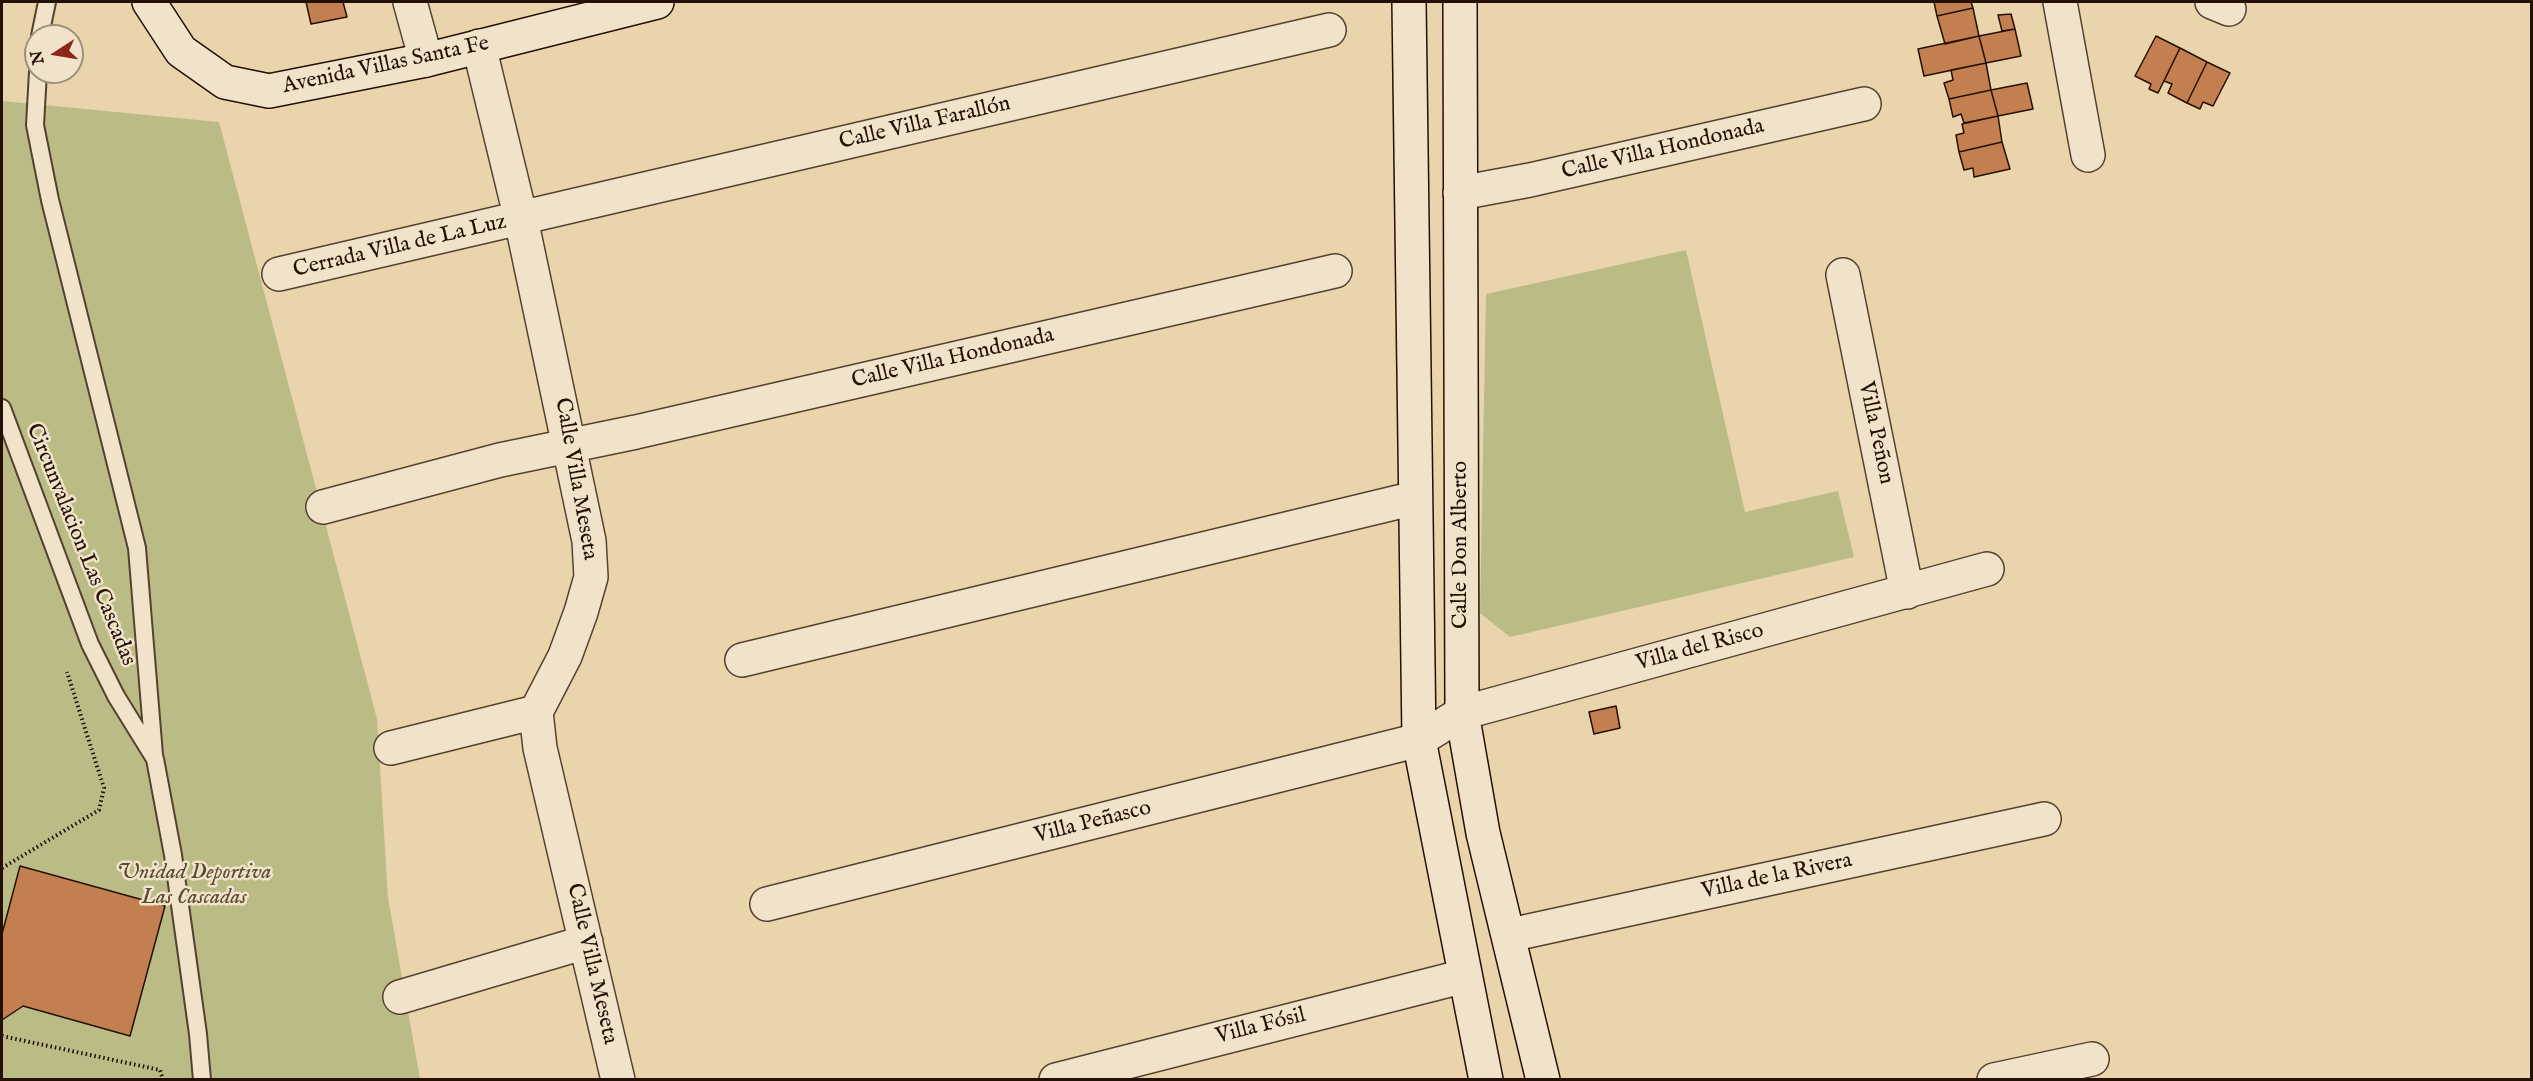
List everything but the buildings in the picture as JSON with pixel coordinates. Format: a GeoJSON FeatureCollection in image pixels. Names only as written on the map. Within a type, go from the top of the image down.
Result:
{"type":"FeatureCollection","features":[{"type":"Feature","properties":{"kind":"street","name":"Avenida Villas Santa Fe"},"geometry":{"type":"LineString","coordinates":[[149,2],[181,51],[225,82],[268,91],[426,60],[654,2]]}},
{"type":"Feature","properties":{"kind":"street"},"geometry":{"type":"LineString","coordinates":[[410,2],[426,60]]}},
{"type":"Feature","properties":{"kind":"street","name":"Calle Don Alberto"},"geometry":{"type":"LineString","coordinates":[[1409,2],[1419,740],[1485,1080]]}},
{"type":"Feature","properties":{"kind":"street","name":"Calle Don Alberto"},"geometry":{"type":"LineString","coordinates":[[1460,2],[1462,713],[1483,833],[1510,935],[1543,1080]]}},
{"type":"Feature","properties":{"kind":"street"},"geometry":{"type":"LineString","coordinates":[[2060,2],[2088,155]]}},
{"type":"Feature","properties":{"kind":"street","name":"Calle Villa Farallón"},"geometry":{"type":"LineString","coordinates":[[521,219],[1329,30]]}},
{"type":"Feature","properties":{"kind":"street","name":"Calle Villa Meseta"},"geometry":{"type":"LineString","coordinates":[[479,46],[521,219],[571,446],[589,541],[591,577],[565,656],[536,712],[540,748],[618,1080]]}},
{"type":"Feature","properties":{"kind":"street","name":"Calle Villa Hondonada"},"geometry":{"type":"LineString","coordinates":[[1460,193],[1530,180],[1864,104]]}},
{"type":"Feature","properties":{"kind":"street","name":"Cerrada Villa de La Luz"},"geometry":{"type":"LineString","coordinates":[[279,274],[521,219]]}},
{"type":"Feature","properties":{"kind":"street","name":"Calle Villa Hondonada"},"geometry":{"type":"LineString","coordinates":[[571,446],[1335,271]]}},
{"type":"Feature","properties":{"kind":"street","name":"Villa Peñon"},"geometry":{"type":"LineString","coordinates":[[1843,275],[1907,592]]}},
{"type":"Feature","properties":{"kind":"street"},"geometry":{"type":"LineString","coordinates":[[323,507],[500,460],[571,446]]}},
{"type":"Feature","properties":{"kind":"street"},"geometry":{"type":"LineString","coordinates":[[742,660],[1415,498]]}},
{"type":"Feature","properties":{"kind":"street","name":"Villa del Risco"},"geometry":{"type":"LineString","coordinates":[[1419,740],[1462,713],[1907,592],[1987,568]]}},
{"type":"Feature","properties":{"kind":"street"},"geometry":{"type":"LineString","coordinates":[[391,748],[536,712]]}},
{"type":"Feature","properties":{"kind":"street","name":"Villa Peñasco"},"geometry":{"type":"LineString","coordinates":[[766,904],[1419,740]]}},
{"type":"Feature","properties":{"kind":"street","name":"Villa de la Rivera"},"geometry":{"type":"LineString","coordinates":[[1510,935],[2044,819]]}},
{"type":"Feature","properties":{"kind":"street"},"geometry":{"type":"LineString","coordinates":[[400,997],[586,942]]}},
{"type":"Feature","properties":{"kind":"street","name":"Villa Fósil"},"geometry":{"type":"LineString","coordinates":[[1056,1080],[1465,976]]}},
{"type":"Feature","properties":{"kind":"street"},"geometry":{"type":"LineString","coordinates":[[1995,1080],[2092,1059]]}},
{"type":"Feature","properties":{"kind":"lane"},"geometry":{"type":"LineString","coordinates":[[42,24],[47,2]]}},
{"type":"Feature","properties":{"kind":"lane"},"geometry":{"type":"LineString","coordinates":[[37,84],[35,125],[50,200],[137,548],[154,759]]}},
{"type":"Feature","properties":{"kind":"lane","name":"Circunvalacion Las Cascadas"},"geometry":{"type":"LineString","coordinates":[[2,408],[90,644],[116,696],[154,759],[173,855],[198,1034],[202,1080]]}},
{"type":"Feature","properties":{"kind":"path"},"geometry":{"type":"LineString","coordinates":[[2,868],[99,810],[104,788],[65,665]]}},
{"type":"Feature","properties":{"kind":"path"},"geometry":{"type":"LineString","coordinates":[[2,1036],[160,1070],[163,1080]]}},
{"type":"Feature","properties":{"kind":"green space","name":"Unidad Deportiva Las Cascadas"},"geometry":{"type":"Polygon","coordinates":[[[2,101],[219,122],[377,719],[388,898],[420,1079],[2,1079],[2,101]]]}},
{"type":"Feature","properties":{"kind":"green space"},"geometry":{"type":"Polygon","coordinates":[[[1686,250],[1745,512],[1838,491],[1854,557],[1510,637],[1480,613],[1486,294],[1686,250]]]}}]}
